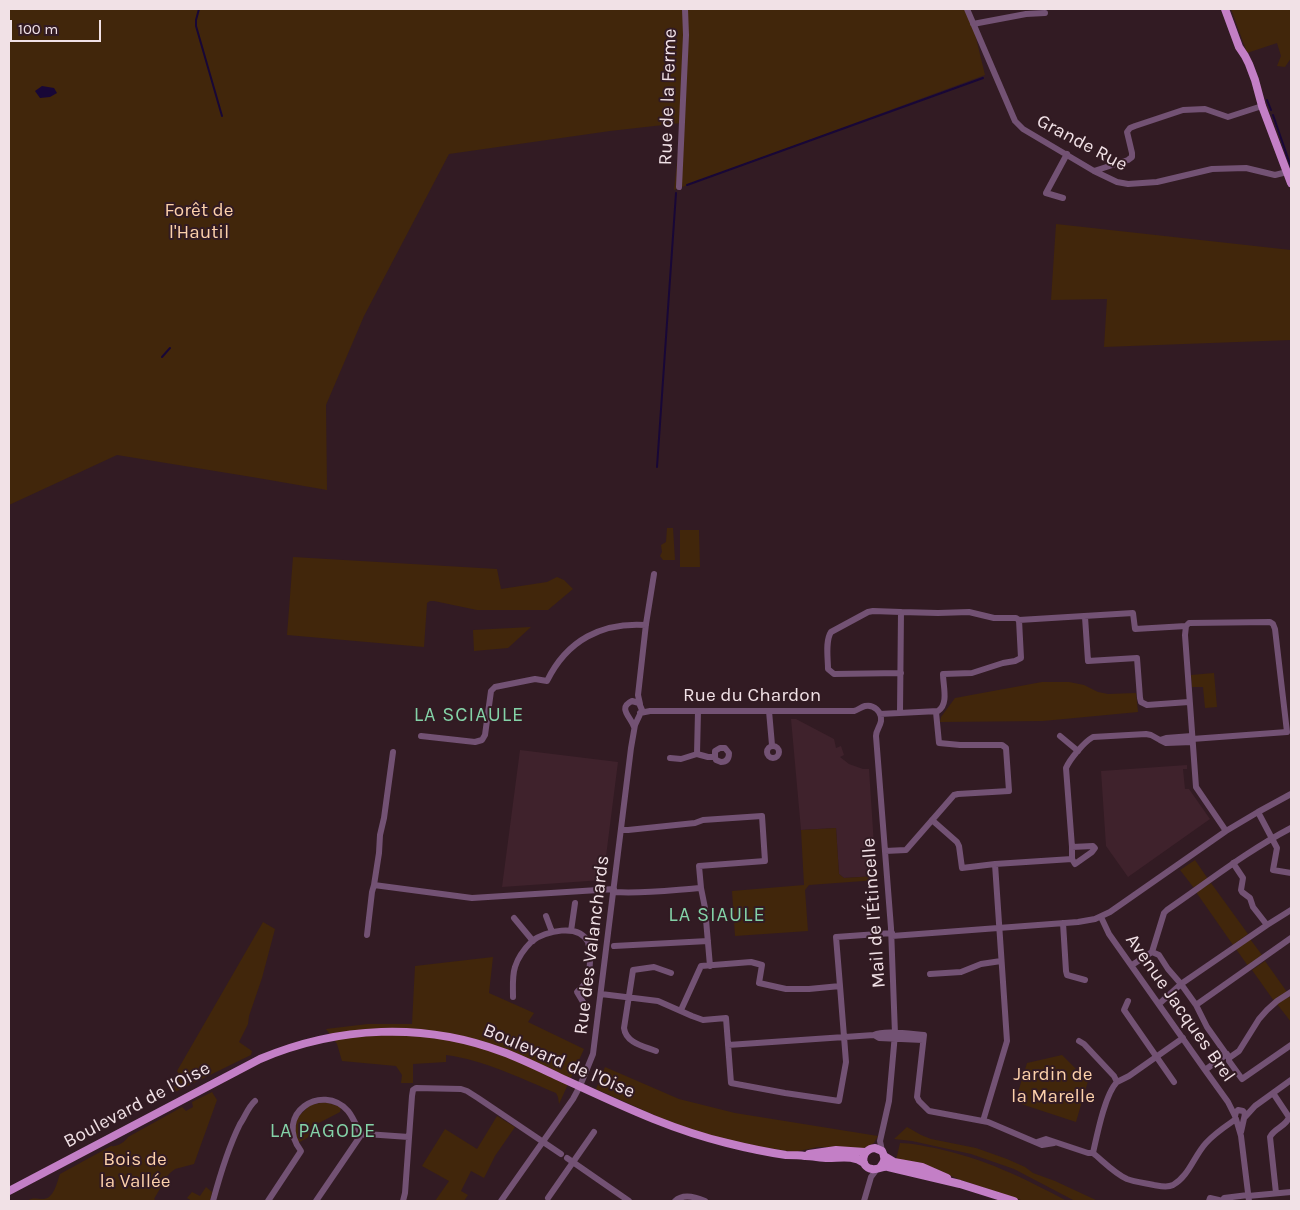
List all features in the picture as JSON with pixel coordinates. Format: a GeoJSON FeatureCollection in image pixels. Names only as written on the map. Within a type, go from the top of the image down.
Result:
{"type":"FeatureCollection","features":[{"type":"Feature","properties":{"kind":"main road"},"geometry":{"type":"LineString","coordinates":[[1225,9],[1239,46],[1255,80],[1262,106],[1291,183]]}},
{"type":"Feature","properties":{"kind":"main road","name":"Boulevard de l'Oise"},"geometry":{"type":"LineString","coordinates":[[9,1191],[260,1059],[295,1046],[332,1037],[391,1031],[425,1033],[454,1038],[504,1052],[664,1124],[696,1135],[757,1150],[797,1156],[858,1159],[866,1165]]}},
{"type":"Feature","properties":{"kind":"main road"},"geometry":{"type":"LineString","coordinates":[[960,1184],[922,1167],[890,1160],[878,1148],[869,1149],[863,1156],[866,1165],[873,1169],[888,1167],[960,1184],[1014,1201]]}},
{"type":"Feature","properties":{"kind":"main road","name":"Boulevard de l'Oise"},"geometry":{"type":"LineString","coordinates":[[797,1156],[832,1150],[865,1152]]}},
{"type":"Feature","properties":{"kind":"main road"},"geometry":{"type":"LineString","coordinates":[[879,1168],[884,1163],[883,1154]]}},
{"type":"Feature","properties":{"kind":"street","name":"Rue de la Ferme"},"geometry":{"type":"LineString","coordinates":[[680,187],[686,35],[685,9]]}},
{"type":"Feature","properties":{"kind":"street","name":"Grande Rue"},"geometry":{"type":"LineString","coordinates":[[967,9],[1015,121],[1023,129],[1094,170],[1118,182],[1128,184],[1157,182],[1212,169],[1246,168],[1275,175],[1287,172]]}},
{"type":"Feature","properties":{"kind":"street"},"geometry":{"type":"LineString","coordinates":[[973,24],[1026,14],[1045,13]]}},
{"type":"Feature","properties":{"kind":"street"},"geometry":{"type":"LineString","coordinates":[[1094,170],[1132,158],[1127,132],[1135,126],[1184,110],[1205,109],[1228,117],[1262,106]]}},
{"type":"Feature","properties":{"kind":"street"},"geometry":{"type":"LineString","coordinates":[[1063,198],[1046,193],[1067,154]]}},
{"type":"Feature","properties":{"kind":"street"},"geometry":{"type":"LineString","coordinates":[[628,715],[634,717],[640,710],[638,695],[654,574]]}},
{"type":"Feature","properties":{"kind":"street"},"geometry":{"type":"LineString","coordinates":[[901,673],[834,674],[828,669],[829,634],[873,611],[969,612],[994,618],[1016,618],[1019,620],[1134,613],[1135,629],[1186,626],[1189,623],[1265,621],[1273,624],[1281,672],[1287,732],[1192,739],[1166,738],[1160,740],[1151,734],[1093,737],[1078,751],[1066,768],[1072,859],[1075,864],[1095,848],[1093,846],[1072,847]]}},
{"type":"Feature","properties":{"kind":"street"},"geometry":{"type":"LineString","coordinates":[[900,712],[901,612]]}},
{"type":"Feature","properties":{"kind":"street"},"geometry":{"type":"LineString","coordinates":[[1085,617],[1088,661],[1137,658],[1140,698],[1143,704],[1189,702]]}},
{"type":"Feature","properties":{"kind":"street"},"geometry":{"type":"LineString","coordinates":[[880,714],[936,712],[941,710],[945,702],[943,674],[972,673],[1021,658],[1019,620]]}},
{"type":"Feature","properties":{"kind":"street"},"geometry":{"type":"LineString","coordinates":[[422,736],[475,742],[482,740],[485,735],[491,690],[495,687],[535,679],[547,681],[556,664],[568,650],[583,639],[601,630],[617,626],[646,626]]}},
{"type":"Feature","properties":{"kind":"street"},"geometry":{"type":"LineString","coordinates":[[1186,626],[1189,702],[1196,787],[1226,830]]}},
{"type":"Feature","properties":{"kind":"street"},"geometry":{"type":"LineString","coordinates":[[634,727],[625,707],[638,695]]}},
{"type":"Feature","properties":{"kind":"street"},"geometry":{"type":"LineString","coordinates":[[633,701],[638,702],[640,710]]}},
{"type":"Feature","properties":{"kind":"street","name":"Rue du Chardon"},"geometry":{"type":"LineString","coordinates":[[640,710],[854,711],[871,706],[880,714]]}},
{"type":"Feature","properties":{"kind":"street","name":"Rue des Valanchards"},"geometry":{"type":"LineString","coordinates":[[501,1201],[580,1086],[593,1054],[634,727],[640,710]]}},
{"type":"Feature","properties":{"kind":"street"},"geometry":{"type":"LineString","coordinates":[[697,754],[698,711]]}},
{"type":"Feature","properties":{"kind":"street"},"geometry":{"type":"LineString","coordinates":[[769,711],[772,745]]}},
{"type":"Feature","properties":{"kind":"street"},"geometry":{"type":"LineString","coordinates":[[885,851],[906,850],[954,795],[1009,790],[1006,748],[1002,745],[960,746],[939,743],[936,712]]}},
{"type":"Feature","properties":{"kind":"street","name":"Mail de l'Étincelle"},"geometry":{"type":"LineString","coordinates":[[880,714],[881,721],[876,736],[892,934],[895,1036],[889,1101],[880,1141],[883,1154]]}},
{"type":"Feature","properties":{"kind":"street"},"geometry":{"type":"LineString","coordinates":[[1060,736],[1078,751]]}},
{"type":"Feature","properties":{"kind":"street"},"geometry":{"type":"LineString","coordinates":[[366,935],[393,752]]}},
{"type":"Feature","properties":{"kind":"street"},"geometry":{"type":"LineString","coordinates":[[670,758],[681,759],[697,754],[715,757]]}},
{"type":"Feature","properties":{"kind":"street"},"geometry":{"type":"LineString","coordinates":[[601,994],[658,1001],[703,1020],[726,1018],[731,1083],[839,1101],[846,1062],[836,937],[1063,923],[1098,918],[1110,912],[1226,830],[1291,794]]}},
{"type":"Feature","properties":{"kind":"street"},"geometry":{"type":"LineString","coordinates":[[1258,812],[1277,848],[1274,870],[1291,873]]}},
{"type":"Feature","properties":{"kind":"street"},"geometry":{"type":"LineString","coordinates":[[622,830],[695,823],[703,820],[762,816],[765,861],[699,866],[710,966]]}},
{"type":"Feature","properties":{"kind":"street"},"geometry":{"type":"LineString","coordinates":[[932,820],[958,842],[962,868],[1072,859]]}},
{"type":"Feature","properties":{"kind":"street"},"geometry":{"type":"LineString","coordinates":[[1132,966],[1152,952],[1164,913],[1167,910],[1234,863],[1291,828]]}},
{"type":"Feature","properties":{"kind":"street"},"geometry":{"type":"LineString","coordinates":[[1234,863],[1243,878],[1242,892],[1250,898],[1253,907],[1267,925]]}},
{"type":"Feature","properties":{"kind":"street"},"geometry":{"type":"LineString","coordinates":[[983,1121],[1007,1041],[995,864]]}},
{"type":"Feature","properties":{"kind":"street"},"geometry":{"type":"LineString","coordinates":[[374,886],[472,898],[614,890],[624,893],[701,888]]}},
{"type":"Feature","properties":{"kind":"street"},"geometry":{"type":"LineString","coordinates":[[571,930],[575,903]]}},
{"type":"Feature","properties":{"kind":"street"},"geometry":{"type":"LineString","coordinates":[[1159,1004],[1181,984],[1291,910]]}},
{"type":"Feature","properties":{"kind":"street","name":"Avenue Jacques Brel"},"geometry":{"type":"LineString","coordinates":[[1108,931],[1107,921],[1110,912]]}},
{"type":"Feature","properties":{"kind":"street"},"geometry":{"type":"LineString","coordinates":[[546,916],[552,932]]}},
{"type":"Feature","properties":{"kind":"street"},"geometry":{"type":"LineString","coordinates":[[514,918],[533,941]]}},
{"type":"Feature","properties":{"kind":"street","name":"Avenue Jacques Brel"},"geometry":{"type":"LineString","coordinates":[[1098,918],[1228,1102],[1236,1117],[1241,1136],[1249,1198]]}},
{"type":"Feature","properties":{"kind":"street"},"geometry":{"type":"LineString","coordinates":[[1063,923],[1067,975],[1084,980]]}},
{"type":"Feature","properties":{"kind":"street"},"geometry":{"type":"LineString","coordinates":[[513,997],[514,967],[521,954],[533,941],[552,932],[571,930],[582,934],[588,942],[590,953],[589,975],[586,983],[578,992],[586,1007]]}},
{"type":"Feature","properties":{"kind":"street"},"geometry":{"type":"LineString","coordinates":[[1196,1005],[1291,938]]}},
{"type":"Feature","properties":{"kind":"street"},"geometry":{"type":"LineString","coordinates":[[614,946],[708,941]]}},
{"type":"Feature","properties":{"kind":"street"},"geometry":{"type":"LineString","coordinates":[[1152,952],[1159,955],[1196,1005],[1206,1027],[1228,1056],[1229,1061],[1242,1079],[1291,1045]]}},
{"type":"Feature","properties":{"kind":"street"},"geometry":{"type":"LineString","coordinates":[[930,974],[961,972],[981,964],[1001,961]]}},
{"type":"Feature","properties":{"kind":"street"},"geometry":{"type":"LineString","coordinates":[[681,1010],[701,966],[751,962],[762,965],[759,983],[786,989],[840,986]]}},
{"type":"Feature","properties":{"kind":"street"},"geometry":{"type":"LineString","coordinates":[[656,1051],[632,1041],[624,1032],[633,970],[654,967],[671,973]]}},
{"type":"Feature","properties":{"kind":"street"},"geometry":{"type":"LineString","coordinates":[[1206,1070],[1239,1050],[1258,1019],[1276,1001],[1291,992]]}},
{"type":"Feature","properties":{"kind":"street"},"geometry":{"type":"LineString","coordinates":[[1128,1001],[1124,1010],[1174,1082]]}},
{"type":"Feature","properties":{"kind":"street"},"geometry":{"type":"LineString","coordinates":[[728,1045],[874,1035],[879,1032],[895,1036],[923,1037],[917,1097],[929,1111],[983,1121],[1044,1145],[1054,1143],[1094,1153],[1108,1166],[1127,1178],[1141,1183],[1164,1187],[1171,1186],[1187,1172],[1206,1142],[1236,1117],[1241,1120],[1243,1114],[1291,1080]]}},
{"type":"Feature","properties":{"kind":"street"},"geometry":{"type":"LineString","coordinates":[[1094,1153],[1105,1108],[1113,1086],[1183,1038]]}},
{"type":"Feature","properties":{"kind":"street"},"geometry":{"type":"LineString","coordinates":[[1079,1041],[1114,1076],[1117,1082]]}},
{"type":"Feature","properties":{"kind":"street"},"geometry":{"type":"LineString","coordinates":[[403,1201],[412,1096],[414,1090],[419,1088],[460,1089],[467,1091],[629,1201]]}},
{"type":"Feature","properties":{"kind":"street"},"geometry":{"type":"LineString","coordinates":[[1273,1093],[1289,1117],[1270,1137],[1276,1193]]}},
{"type":"Feature","properties":{"kind":"street"},"geometry":{"type":"LineString","coordinates":[[268,1201],[301,1151],[294,1141],[292,1128],[297,1114],[307,1104],[323,1100],[341,1105],[349,1112],[361,1135]]}},
{"type":"Feature","properties":{"kind":"street"},"geometry":{"type":"LineString","coordinates":[[213,1201],[232,1141],[252,1104],[255,1102]]}},
{"type":"Feature","properties":{"kind":"street","name":"Avenue Jacques Brel"},"geometry":{"type":"LineString","coordinates":[[1228,1102],[1243,1114],[1241,1136]]}},
{"type":"Feature","properties":{"kind":"street"},"geometry":{"type":"LineString","coordinates":[[548,1198],[567,1158],[594,1132]]}},
{"type":"Feature","properties":{"kind":"street"},"geometry":{"type":"LineString","coordinates":[[316,1201],[361,1135],[409,1137]]}},
{"type":"Feature","properties":{"kind":"street","name":"Mail de l'Étincelle"},"geometry":{"type":"LineString","coordinates":[[874,1148],[880,1141]]}},
{"type":"Feature","properties":{"kind":"street"},"geometry":{"type":"LineString","coordinates":[[866,1165],[871,1178]]}},
{"type":"Feature","properties":{"kind":"street"},"geometry":{"type":"LineString","coordinates":[[864,1201],[871,1178],[879,1168]]}},
{"type":"Feature","properties":{"kind":"street"},"geometry":{"type":"LineString","coordinates":[[1209,1201],[1210,1198],[1223,1201],[1224,1198],[1249,1198],[1291,1192]]}},
{"type":"Feature","properties":{"kind":"street"},"geometry":{"type":"LineString","coordinates":[[675,1201],[678,1198],[684,1197],[705,1201]]}},
{"type":"Feature","properties":{"kind":"shaded area"},"geometry":{"type":"Polygon","coordinates":[[[42,86],[54,88],[57,93],[50,97],[40,98],[35,91],[42,86]]]}},
{"type":"Feature","properties":{"kind":"shaded area"},"geometry":{"type":"Polygon","coordinates":[[[791,719],[796,719],[834,739],[836,748],[841,746],[844,755],[840,757],[849,764],[869,769],[876,876],[844,878],[839,874],[836,828],[801,830],[791,719]]]}},
{"type":"Feature","properties":{"kind":"shaded area"},"geometry":{"type":"Polygon","coordinates":[[[520,750],[618,762],[603,880],[502,887],[520,750]]]}},
{"type":"Feature","properties":{"kind":"shaded area"},"geometry":{"type":"Polygon","coordinates":[[[1187,765],[1187,769],[1183,769],[1185,789],[1189,789],[1210,819],[1128,877],[1106,846],[1101,771],[1187,765]]]}},
{"type":"Feature","properties":{"kind":"green space","name":"Forêt de l'Hautil"},"geometry":{"type":"Polygon","coordinates":[[[9,9],[969,9],[985,75],[674,190],[681,123],[449,154],[364,316],[326,405],[327,490],[117,455],[9,505],[9,9]]]}},
{"type":"Feature","properties":{"kind":"green space"},"geometry":{"type":"Polygon","coordinates":[[[1231,9],[1291,9],[1291,58],[1285,67],[1277,66],[1281,56],[1277,43],[1247,53],[1231,9]]]}},
{"type":"Feature","properties":{"kind":"green space"},"geometry":{"type":"Polygon","coordinates":[[[1056,224],[1291,250],[1291,340],[1104,347],[1107,299],[1051,300],[1056,224]]]}},
{"type":"Feature","properties":{"kind":"green space"},"geometry":{"type":"Polygon","coordinates":[[[667,528],[673,528],[675,560],[663,560],[660,556],[662,552],[661,545],[666,542],[667,528]]]}},
{"type":"Feature","properties":{"kind":"green space"},"geometry":{"type":"Polygon","coordinates":[[[680,530],[699,530],[700,567],[680,567],[680,530]]]}},
{"type":"Feature","properties":{"kind":"green space"},"geometry":{"type":"Polygon","coordinates":[[[293,557],[497,569],[501,589],[547,582],[557,577],[564,580],[573,589],[548,610],[477,610],[430,601],[427,603],[424,647],[287,635],[293,557]]]}},
{"type":"Feature","properties":{"kind":"green space"},"geometry":{"type":"Polygon","coordinates":[[[531,627],[508,648],[474,651],[473,630],[531,627]]]}},
{"type":"Feature","properties":{"kind":"green space"},"geometry":{"type":"Polygon","coordinates":[[[1214,673],[1217,707],[1205,708],[1203,687],[1192,687],[1191,675],[1214,673]]]}},
{"type":"Feature","properties":{"kind":"green space"},"geometry":{"type":"Polygon","coordinates":[[[1042,682],[1069,682],[1084,685],[1098,692],[1108,694],[1136,693],[1138,712],[1043,721],[940,722],[941,717],[955,698],[1042,682]]]}},
{"type":"Feature","properties":{"kind":"green space"},"geometry":{"type":"Polygon","coordinates":[[[836,828],[839,874],[844,878],[876,876],[877,880],[809,885],[805,890],[808,931],[735,936],[732,891],[804,885],[801,830],[836,828]]]}},
{"type":"Feature","properties":{"kind":"green space"},"geometry":{"type":"Polygon","coordinates":[[[1195,860],[1208,879],[1194,888],[1180,870],[1195,860]]]}},
{"type":"Feature","properties":{"kind":"green space"},"geometry":{"type":"Polygon","coordinates":[[[1211,883],[1248,934],[1233,945],[1196,892],[1211,883]]]}},
{"type":"Feature","properties":{"kind":"green space"},"geometry":{"type":"Polygon","coordinates":[[[263,922],[275,929],[248,1024],[239,1042],[252,1051],[251,1055],[175,1092],[173,1091],[179,1078],[177,1071],[263,922]]]}},
{"type":"Feature","properties":{"kind":"green space"},"geometry":{"type":"Polygon","coordinates":[[[1250,939],[1262,955],[1248,966],[1236,949],[1250,939]]]}},
{"type":"Feature","properties":{"kind":"green space"},"geometry":{"type":"Polygon","coordinates":[[[493,957],[489,993],[534,1013],[528,1022],[584,1049],[559,1104],[556,1093],[502,1070],[460,1057],[446,1055],[446,1062],[413,1064],[413,1083],[401,1083],[402,1075],[396,1066],[342,1061],[337,1044],[326,1029],[368,1024],[412,1024],[415,966],[493,957]]]}},
{"type":"Feature","properties":{"kind":"green space"},"geometry":{"type":"Polygon","coordinates":[[[1265,961],[1287,992],[1274,1001],[1252,970],[1265,961]]]}},
{"type":"Feature","properties":{"kind":"green space"},"geometry":{"type":"Polygon","coordinates":[[[1289,996],[1291,1000],[1291,1022],[1277,1004],[1289,996]]]}},
{"type":"Feature","properties":{"kind":"green space","name":"Jardin de la Marelle"},"geometry":{"type":"Polygon","coordinates":[[[1062,1055],[1088,1081],[1076,1122],[1015,1102],[1027,1063],[1062,1055]]]}},
{"type":"Feature","properties":{"kind":"green space"},"geometry":{"type":"Polygon","coordinates":[[[605,1067],[679,1099],[735,1113],[878,1136],[874,1143],[860,1150],[843,1147],[818,1147],[794,1152],[731,1141],[692,1130],[596,1089],[605,1067]]]}},
{"type":"Feature","properties":{"kind":"green space","name":"Bois de la Vallée"},"geometry":{"type":"Polygon","coordinates":[[[212,1092],[217,1100],[194,1164],[175,1169],[168,1175],[154,1199],[157,1201],[27,1201],[47,1198],[55,1190],[60,1174],[111,1146],[121,1144],[128,1137],[182,1107],[186,1111],[193,1107],[192,1102],[212,1092]]]}},
{"type":"Feature","properties":{"kind":"green space"},"geometry":{"type":"Polygon","coordinates":[[[325,1102],[341,1107],[340,1112],[315,1125],[314,1134],[298,1143],[294,1131],[297,1118],[310,1105],[325,1102]]]}},
{"type":"Feature","properties":{"kind":"green space"},"geometry":{"type":"Polygon","coordinates":[[[497,1116],[515,1127],[495,1156],[484,1178],[471,1171],[461,1191],[468,1195],[464,1201],[435,1201],[449,1181],[422,1166],[445,1129],[477,1149],[497,1116]]]}},
{"type":"Feature","properties":{"kind":"green space"},"geometry":{"type":"Polygon","coordinates":[[[907,1127],[931,1139],[976,1148],[1007,1159],[1033,1173],[1098,1201],[1075,1201],[1014,1169],[971,1154],[894,1139],[907,1127]]]}},
{"type":"Feature","properties":{"kind":"green space"},"geometry":{"type":"Polygon","coordinates":[[[900,1143],[953,1152],[987,1163],[1067,1201],[1024,1201],[958,1179],[936,1169],[896,1160],[900,1143]]]}},
{"type":"Feature","properties":{"kind":"green space"},"geometry":{"type":"Polygon","coordinates":[[[206,1187],[212,1192],[210,1201],[192,1201],[187,1198],[192,1192],[200,1196],[206,1187]]]}},
{"type":"Feature","properties":{"kind":"waterway"},"geometry":{"type":"LineString","coordinates":[[199,9],[196,26],[222,116]]}},
{"type":"Feature","properties":{"kind":"waterway"},"geometry":{"type":"LineString","coordinates":[[687,185],[983,78]]}},
{"type":"Feature","properties":{"kind":"waterway"},"geometry":{"type":"LineString","coordinates":[[1267,100],[1271,110]]}},
{"type":"Feature","properties":{"kind":"waterway"},"geometry":{"type":"LineString","coordinates":[[1273,115],[1291,167]]}},
{"type":"Feature","properties":{"kind":"waterway"},"geometry":{"type":"LineString","coordinates":[[657,467],[676,193]]}},
{"type":"Feature","properties":{"kind":"waterway"},"geometry":{"type":"LineString","coordinates":[[162,357],[170,348]]}},
{"type":"Feature","properties":{"kind":"district","name":"LA SCIAULE"},"geometry":{"type":"Point","coordinates":[469,715]}},
{"type":"Feature","properties":{"kind":"district","name":"LA SIAULE"},"geometry":{"type":"Point","coordinates":[717,915]}},
{"type":"Feature","properties":{"kind":"district","name":"LA PAGODE"},"geometry":{"type":"Point","coordinates":[323,1131]}}]}
